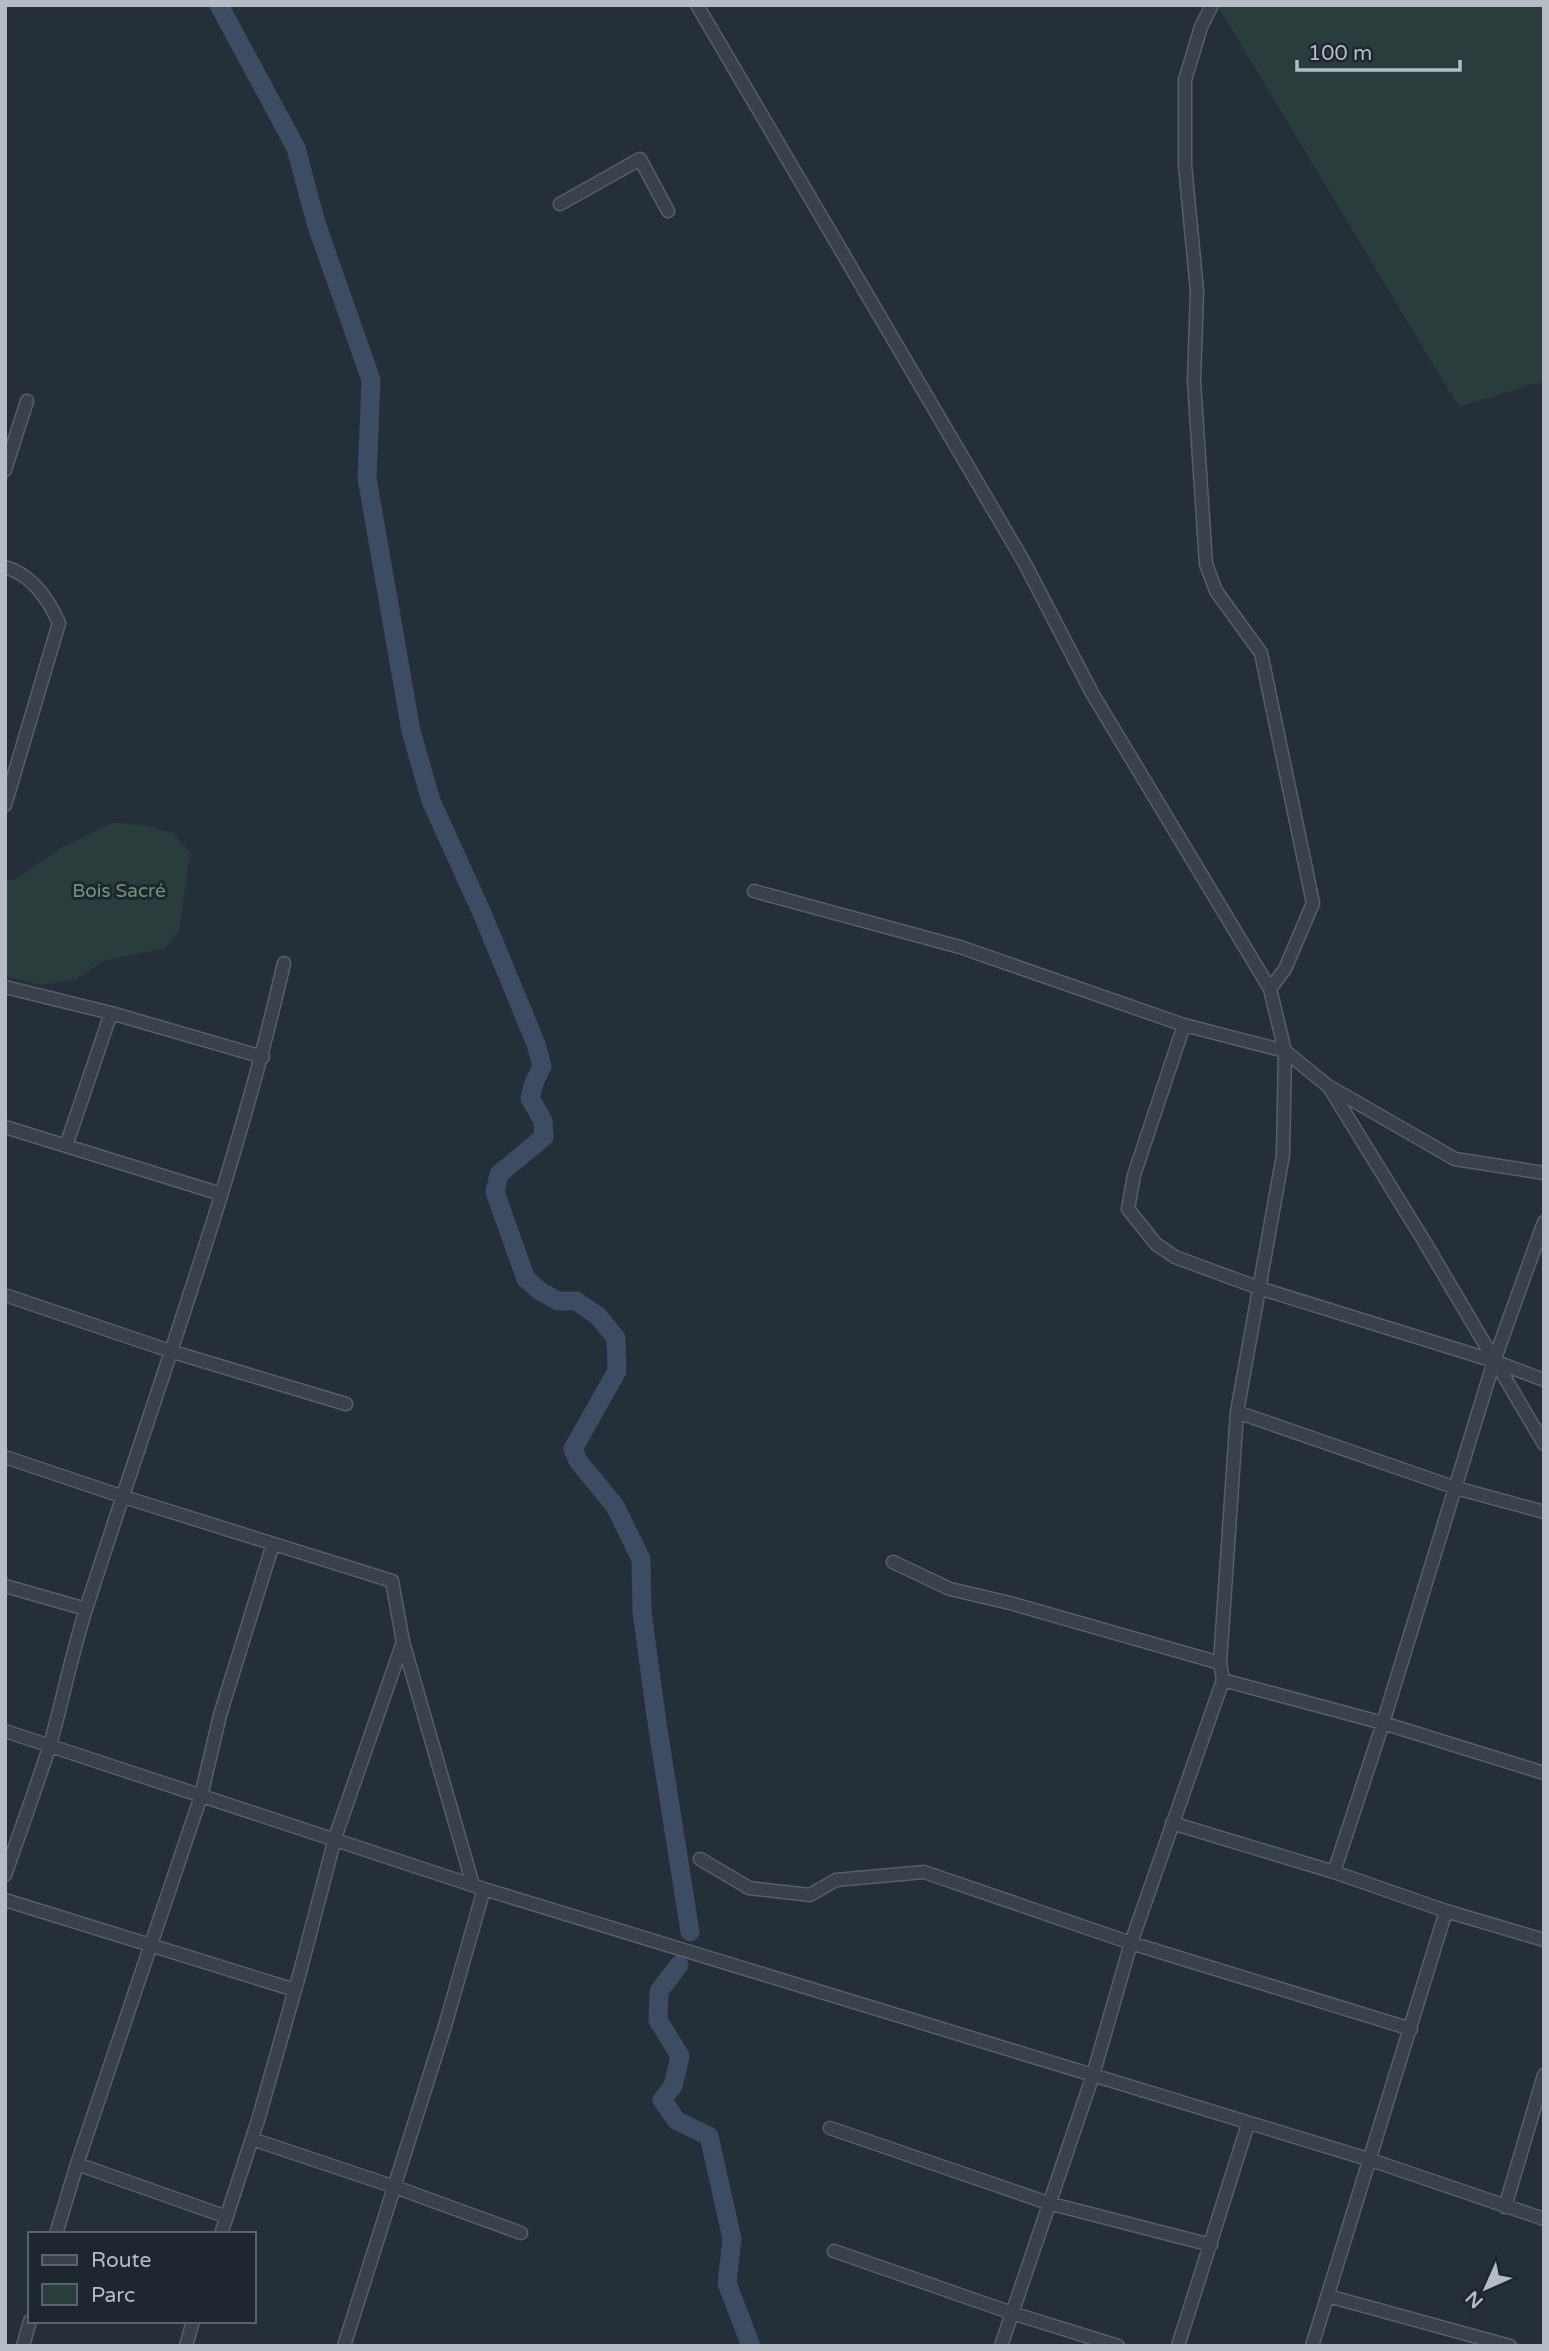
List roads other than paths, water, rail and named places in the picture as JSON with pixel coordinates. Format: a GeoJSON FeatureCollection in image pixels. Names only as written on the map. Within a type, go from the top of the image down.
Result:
{"type":"FeatureCollection","features":[{"type":"Feature","properties":{"kind":"street"},"geometry":{"type":"LineString","coordinates":[[697,5],[1024,562],[1092,693],[1270,989],[1285,1051],[1283,1155],[1237,1412],[1220,1663],[1223,1680],[1131,1943],[1093,2075],[1002,2346]]}},
{"type":"Feature","properties":{"kind":"street"},"geometry":{"type":"LineString","coordinates":[[1212,5],[1201,27],[1185,80],[1185,165],[1197,291],[1194,381],[1206,564],[1216,591],[1261,653],[1313,903],[1285,969],[1270,989]]}},
{"type":"Feature","properties":{"kind":"street"},"geometry":{"type":"LineString","coordinates":[[560,204],[640,159],[668,211]]}},
{"type":"Feature","properties":{"kind":"street"},"geometry":{"type":"LineString","coordinates":[[5,470],[27,401]]}},
{"type":"Feature","properties":{"kind":"street"},"geometry":{"type":"LineString","coordinates":[[5,566],[26,576],[38,587],[51,604],[59,623],[5,805]]}},
{"type":"Feature","properties":{"kind":"street"},"geometry":{"type":"LineString","coordinates":[[754,891],[960,947],[1184,1025],[1285,1051],[1328,1086],[1455,1159],[1544,1173]]}},
{"type":"Feature","properties":{"kind":"street"},"geometry":{"type":"LineString","coordinates":[[5,1875],[50,1745],[86,1609],[173,1352],[263,1057],[284,963]]}},
{"type":"Feature","properties":{"kind":"street"},"geometry":{"type":"LineString","coordinates":[[5,987],[111,1013],[263,1057]]}},
{"type":"Feature","properties":{"kind":"street"},"geometry":{"type":"LineString","coordinates":[[66,1146],[111,1013]]}},
{"type":"Feature","properties":{"kind":"street"},"geometry":{"type":"LineString","coordinates":[[1184,1025],[1134,1175],[1128,1209],[1156,1244],[1175,1257],[1259,1288],[1494,1361],[1544,1380]]}},
{"type":"Feature","properties":{"kind":"street"},"geometry":{"type":"LineString","coordinates":[[1328,1086],[1424,1241],[1544,1444]]}},
{"type":"Feature","properties":{"kind":"street"},"geometry":{"type":"LineString","coordinates":[[5,1127],[221,1194]]}},
{"type":"Feature","properties":{"kind":"street"},"geometry":{"type":"LineString","coordinates":[[1334,1872],[1457,1488],[1494,1361],[1544,1222]]}},
{"type":"Feature","properties":{"kind":"street"},"geometry":{"type":"LineString","coordinates":[[5,1295],[173,1352],[346,1404]]}},
{"type":"Feature","properties":{"kind":"street"},"geometry":{"type":"LineString","coordinates":[[1237,1412],[1457,1488],[1544,1513]]}},
{"type":"Feature","properties":{"kind":"street"},"geometry":{"type":"LineString","coordinates":[[5,1457],[392,1581],[403,1642],[479,1887],[445,2026],[344,2346]]}},
{"type":"Feature","properties":{"kind":"street"},"geometry":{"type":"LineString","coordinates":[[57,2232],[201,1796],[220,1715],[273,1544]]}},
{"type":"Feature","properties":{"kind":"street"},"geometry":{"type":"LineString","coordinates":[[893,1562],[950,1589],[1010,1603],[1220,1663]]}},
{"type":"Feature","properties":{"kind":"street"},"geometry":{"type":"LineString","coordinates":[[5,1586],[86,1609]]}},
{"type":"Feature","properties":{"kind":"street"},"geometry":{"type":"LineString","coordinates":[[222,2232],[295,1990],[335,1838],[403,1642]]}},
{"type":"Feature","properties":{"kind":"street"},"geometry":{"type":"LineString","coordinates":[[1223,1680],[1383,1723],[1544,1773]]}},
{"type":"Feature","properties":{"kind":"street"},"geometry":{"type":"LineString","coordinates":[[5,1731],[479,1887],[1371,2160],[1544,2219]]}},
{"type":"Feature","properties":{"kind":"street"},"geometry":{"type":"LineString","coordinates":[[1172,1823],[1544,1940]]}},
{"type":"Feature","properties":{"kind":"street"},"geometry":{"type":"LineString","coordinates":[[700,1859],[749,1888],[810,1895],[836,1880],[924,1872],[1131,1943],[1411,2029]]}},
{"type":"Feature","properties":{"kind":"street"},"geometry":{"type":"LineString","coordinates":[[5,1900],[295,1990]]}},
{"type":"Feature","properties":{"kind":"street"},"geometry":{"type":"LineString","coordinates":[[1312,2346],[1446,1911]]}},
{"type":"Feature","properties":{"kind":"street"},"geometry":{"type":"LineString","coordinates":[[1505,2207],[1544,2075]]}},
{"type":"Feature","properties":{"kind":"street"},"geometry":{"type":"LineString","coordinates":[[1178,2346],[1248,2124]]}},
{"type":"Feature","properties":{"kind":"street"},"geometry":{"type":"LineString","coordinates":[[830,2128],[1048,2203],[1211,2245]]}},
{"type":"Feature","properties":{"kind":"street"},"geometry":{"type":"LineString","coordinates":[[252,2138],[521,2233]]}},
{"type":"Feature","properties":{"kind":"street"},"geometry":{"type":"LineString","coordinates":[[77,2164],[227,2217]]}},
{"type":"Feature","properties":{"kind":"street"},"geometry":{"type":"LineString","coordinates":[[834,2251],[1012,2313],[1118,2346]]}},
{"type":"Feature","properties":{"kind":"street"},"geometry":{"type":"LineString","coordinates":[[1328,2297],[1510,2346]]}},
{"type":"Feature","properties":{"kind":"street"},"geometry":{"type":"LineString","coordinates":[[23,2346],[29,2323]]}},
{"type":"Feature","properties":{"kind":"street"},"geometry":{"type":"LineString","coordinates":[[186,2346],[192,2323]]}},
{"type":"Feature","properties":{"kind":"waterway"},"geometry":{"type":"LineString","coordinates":[[219,5],[296,148],[316,223],[371,380],[367,478],[411,731],[431,801],[482,913],[536,1044],[542,1066],[530,1098],[543,1121],[544,1137],[499,1174],[495,1192],[526,1279],[558,1301],[576,1301],[598,1316],[616,1338],[617,1371],[573,1449],[578,1461],[615,1506],[641,1559],[642,1612],[690,1932]]}},
{"type":"Feature","properties":{"kind":"waterway"},"geometry":{"type":"LineString","coordinates":[[679,1965],[659,1991],[658,2020],[680,2056],[673,2086],[662,2100],[677,2121],[709,2136],[732,2239],[727,2283],[751,2346]]}},
{"type":"Feature","properties":{"kind":"park label","name":"Bois Sacré"},"geometry":{"type":"Point","coordinates":[119,891]}}]}
